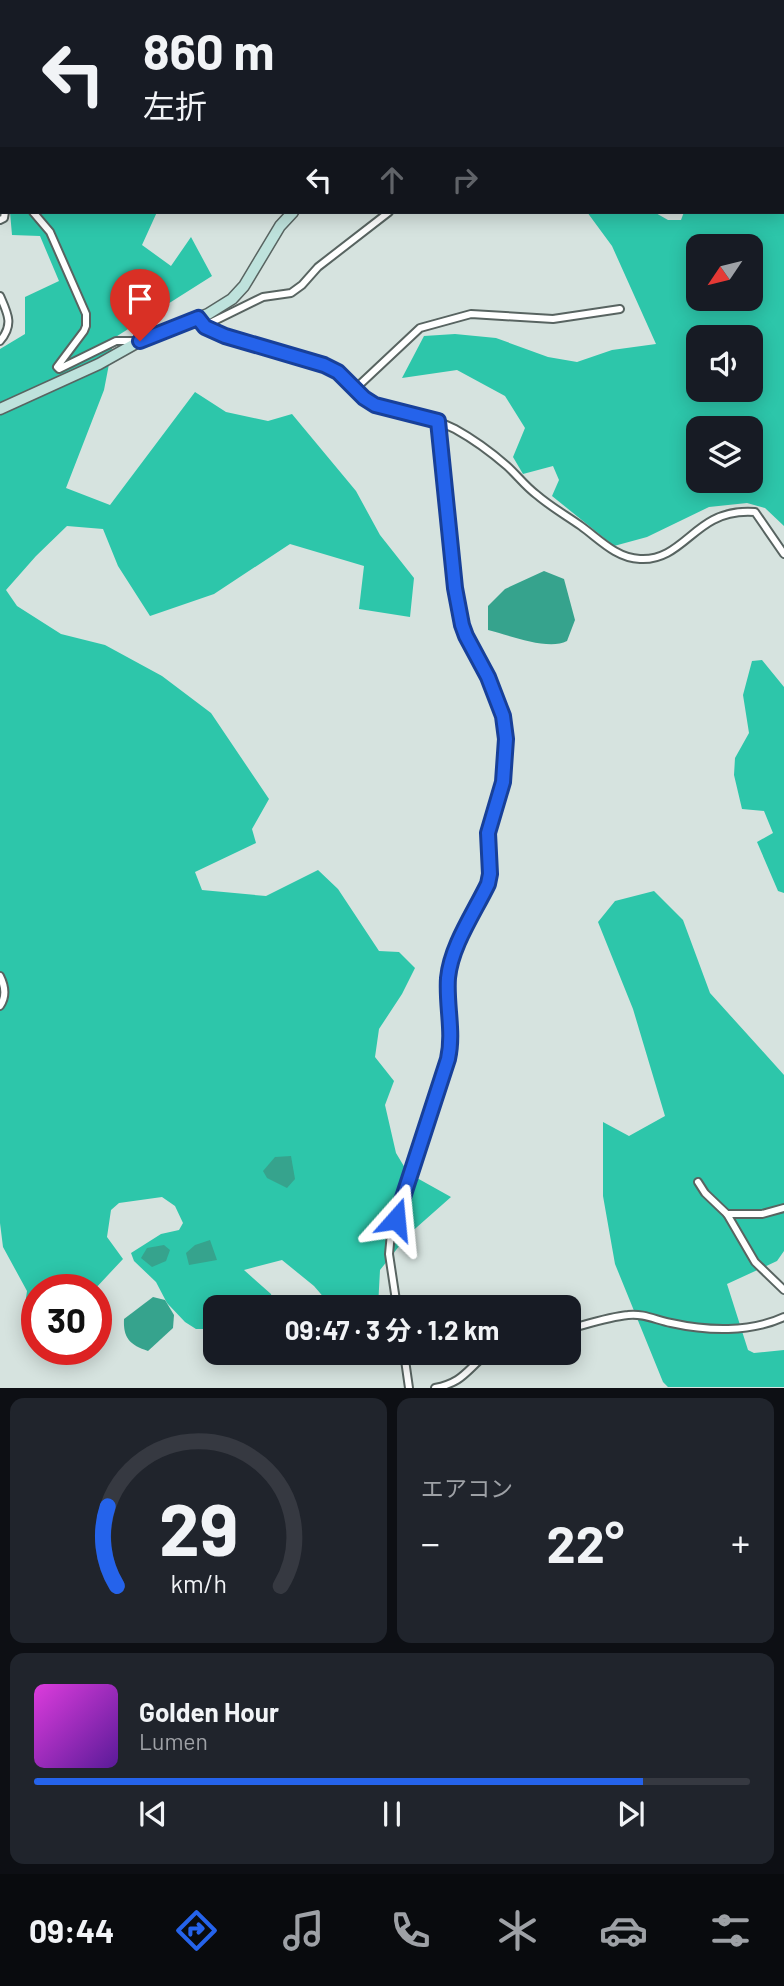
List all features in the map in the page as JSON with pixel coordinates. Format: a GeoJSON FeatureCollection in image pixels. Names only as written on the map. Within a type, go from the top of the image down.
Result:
{"type":"FeatureCollection","features":[{"type":"Feature","properties":{"kind":"main road"},"geometry":{"type":"LineString","coordinates":[[0,409],[99,364],[140,341],[198,318],[232,299],[244,286],[291,214]]}},
{"type":"Feature","properties":{"kind":"street"},"geometry":{"type":"LineString","coordinates":[[35,214],[58,247],[86,314],[84,331],[57,367],[60,369],[116,341],[140,341]]}},
{"type":"Feature","properties":{"kind":"street"},"geometry":{"type":"LineString","coordinates":[[198,318],[210,323],[263,297],[291,293],[318,267],[386,214]]}},
{"type":"Feature","properties":{"kind":"street"},"geometry":{"type":"LineString","coordinates":[[0,296],[9,321],[8,331],[0,341]]}},
{"type":"Feature","properties":{"kind":"street"},"geometry":{"type":"LineString","coordinates":[[355,389],[420,327],[471,314],[553,319],[620,309]]}},
{"type":"Feature","properties":{"kind":"street"},"geometry":{"type":"LineString","coordinates":[[198,318],[205,327],[225,336],[324,365],[338,372],[364,398],[384,409],[438,421],[474,440],[504,463],[537,495],[607,547],[629,557],[654,559],[664,555],[714,519],[731,513],[748,512],[755,512],[784,554]]}},
{"type":"Feature","properties":{"kind":"street"},"geometry":{"type":"LineString","coordinates":[[395,1295],[389,1254],[391,1233],[448,1059],[451,1045],[449,966],[455,948],[488,884],[488,833],[503,782],[506,754],[503,716],[488,677],[462,625],[455,588],[438,421]]}},
{"type":"Feature","properties":{"kind":"street"},"geometry":{"type":"LineString","coordinates":[[0,976],[5,988],[5,999],[0,1006]]}},
{"type":"Feature","properties":{"kind":"street"},"geometry":{"type":"LineString","coordinates":[[698,1182],[705,1193],[727,1214],[755,1262],[784,1290]]}},
{"type":"Feature","properties":{"kind":"street"},"geometry":{"type":"LineString","coordinates":[[727,1214],[762,1214],[784,1208]]}},
{"type":"Feature","properties":{"kind":"street"},"geometry":{"type":"LineString","coordinates":[[581,1326],[629,1315],[649,1316],[686,1325],[744,1329],[767,1325],[784,1317]]}},
{"type":"Feature","properties":{"kind":"street"},"geometry":{"type":"LineString","coordinates":[[406,1365],[409,1388]]}},
{"type":"Feature","properties":{"kind":"street"},"geometry":{"type":"LineString","coordinates":[[435,1388],[451,1384],[475,1365]]}},
{"type":"Feature","properties":{"kind":"shaded area"},"geometry":{"type":"Polygon","coordinates":[[[10,214],[156,214],[142,245],[171,266],[191,237],[212,276],[114,338],[104,390],[66,488],[110,505],[195,392],[226,412],[268,421],[292,414],[356,491],[380,535],[414,578],[410,617],[359,609],[364,566],[290,544],[214,594],[150,616],[118,566],[103,529],[67,526],[6,590],[17,606],[61,634],[105,645],[162,676],[211,713],[269,799],[252,829],[256,843],[195,872],[202,890],[266,896],[318,870],[338,889],[379,951],[399,952],[415,968],[379,1029],[375,1057],[394,1081],[385,1105],[396,1153],[408,1173],[451,1197],[408,1235],[380,1270],[379,1295],[322,1295],[282,1260],[244,1270],[271,1295],[203,1295],[203,1329],[196,1329],[185,1322],[167,1303],[156,1282],[134,1261],[131,1253],[161,1234],[179,1230],[183,1223],[175,1206],[162,1197],[119,1203],[111,1210],[107,1237],[123,1259],[109,1274],[21,1274],[21,1280],[3,1247],[0,1223],[0,349],[25,334],[25,297],[59,281],[40,236],[12,235],[10,214]]]}},
{"type":"Feature","properties":{"kind":"shaded area"},"geometry":{"type":"Polygon","coordinates":[[[588,214],[658,214],[668,220],[681,220],[683,214],[784,214],[784,526],[765,508],[747,503],[709,507],[647,537],[614,546],[552,496],[559,480],[553,466],[523,474],[513,457],[525,428],[505,396],[457,370],[402,378],[424,336],[455,334],[496,338],[548,357],[577,362],[612,350],[656,344],[612,246],[588,214]]]}},
{"type":"Feature","properties":{"kind":"shaded area"},"geometry":{"type":"Polygon","coordinates":[[[544,571],[564,579],[575,620],[567,641],[559,644],[539,643],[488,630],[488,606],[505,589],[544,571]]]}},
{"type":"Feature","properties":{"kind":"shaded area"},"geometry":{"type":"Polygon","coordinates":[[[762,660],[784,687],[784,893],[778,891],[757,842],[773,833],[764,811],[742,809],[734,775],[735,758],[749,733],[743,695],[752,661],[762,660]]]}},
{"type":"Feature","properties":{"kind":"shaded area"},"geometry":{"type":"Polygon","coordinates":[[[654,891],[683,920],[710,993],[784,1075],[784,1251],[777,1261],[727,1284],[748,1350],[754,1353],[784,1350],[784,1387],[668,1387],[663,1382],[615,1264],[603,1196],[603,1122],[629,1136],[665,1116],[633,1009],[598,922],[615,901],[654,891]]]}},
{"type":"Feature","properties":{"kind":"shaded area"},"geometry":{"type":"Polygon","coordinates":[[[291,1156],[295,1179],[287,1188],[267,1178],[263,1171],[275,1157],[291,1156]]]}},
{"type":"Feature","properties":{"kind":"shaded area"},"geometry":{"type":"Polygon","coordinates":[[[210,1240],[217,1260],[189,1265],[186,1253],[195,1245],[210,1240]]]}},
{"type":"Feature","properties":{"kind":"shaded area"},"geometry":{"type":"Polygon","coordinates":[[[164,1245],[170,1250],[166,1261],[152,1267],[141,1258],[147,1248],[164,1245]]]}},
{"type":"Feature","properties":{"kind":"shaded area"},"geometry":{"type":"Polygon","coordinates":[[[153,1297],[165,1300],[174,1315],[173,1328],[148,1351],[126,1336],[124,1319],[153,1297]]]}},
{"type":"Feature","properties":{"kind":"route"},"geometry":{"type":"LineString","coordinates":[[140,341],[198,318],[205,327],[225,336],[324,365],[338,372],[364,398],[384,409],[438,421],[455,588],[462,625],[488,677],[503,716],[506,754],[501,791],[488,833],[488,884],[455,948],[449,966],[451,1045],[448,1059],[396,1219]]}}]}
